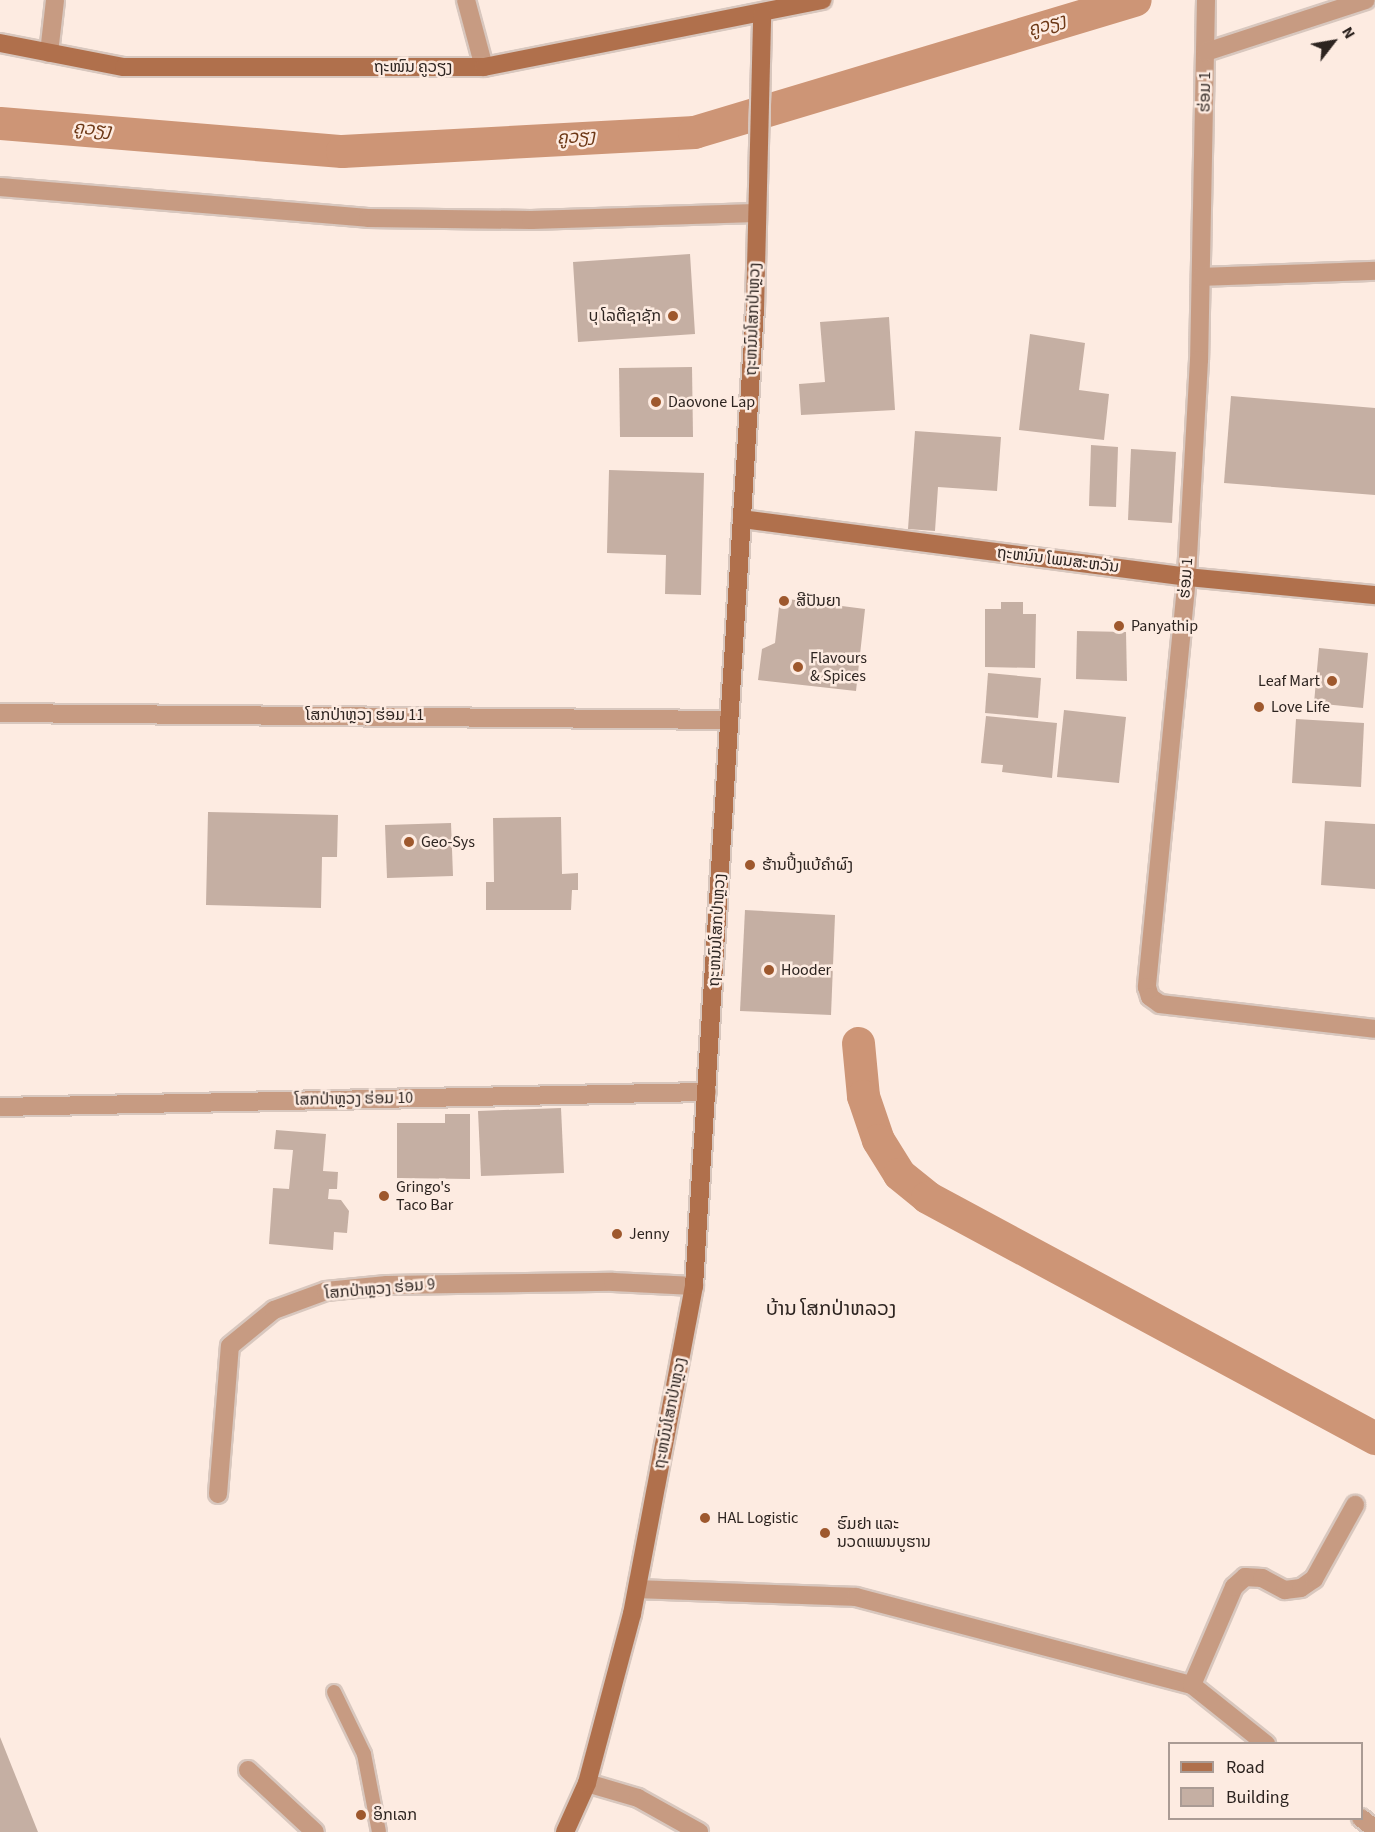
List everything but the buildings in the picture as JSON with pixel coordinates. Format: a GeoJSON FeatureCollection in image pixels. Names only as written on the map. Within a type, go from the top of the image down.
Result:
{"type":"FeatureCollection","features":[{"type":"Feature","properties":{"kind":"street"},"geometry":{"type":"LineString","coordinates":[[49,53],[55,0]]}},
{"type":"Feature","properties":{"kind":"street"},"geometry":{"type":"LineString","coordinates":[[466,0],[484,67]]}},
{"type":"Feature","properties":{"kind":"street","name":"ຖະໜົນ ຄູວຽງ"},"geometry":{"type":"LineString","coordinates":[[0,43],[124,67],[484,67],[822,0]]}},
{"type":"Feature","properties":{"kind":"street","name":"ຮ່ອມ 1"},"geometry":{"type":"LineString","coordinates":[[1206,0],[1201,277],[1187,577],[1147,987],[1150,997],[1160,1004],[1375,1029]]}},
{"type":"Feature","properties":{"kind":"street"},"geometry":{"type":"LineString","coordinates":[[1206,45],[1366,0]]}},
{"type":"Feature","properties":{"kind":"street","name":"ຖະຫນົນໂສກປ່າຫຼວງ"},"geometry":{"type":"LineString","coordinates":[[565,1832],[587,1783],[637,1589],[694,1286],[755,309],[762,13]]}},
{"type":"Feature","properties":{"kind":"street"},"geometry":{"type":"LineString","coordinates":[[0,187],[368,218],[531,220],[756,213]]}},
{"type":"Feature","properties":{"kind":"street"},"geometry":{"type":"LineString","coordinates":[[1201,277],[1375,271]]}},
{"type":"Feature","properties":{"kind":"street","name":"ຖະຫນົນ ໂພນສະຫວັນ"},"geometry":{"type":"LineString","coordinates":[[742,519],[1187,577],[1375,595]]}},
{"type":"Feature","properties":{"kind":"street","name":"ໂສກປ່າຫຼວງ ຮ່ອມ 11"},"geometry":{"type":"LineString","coordinates":[[0,713],[729,720]]}},
{"type":"Feature","properties":{"kind":"street","name":"ໂສກປ່າຫຼວງ ຮ່ອມ 10"},"geometry":{"type":"LineString","coordinates":[[0,1107],[707,1092]]}},
{"type":"Feature","properties":{"kind":"street","name":"ໂສກປ່າຫຼວງ ຮ່ອມ 9"},"geometry":{"type":"LineString","coordinates":[[218,1494],[230,1346],[274,1310],[326,1291],[387,1285],[613,1282],[694,1286]]}},
{"type":"Feature","properties":{"kind":"street"},"geometry":{"type":"LineString","coordinates":[[1192,1685],[1234,1587],[1245,1577],[1262,1578],[1286,1590],[1301,1588],[1319,1571],[1355,1505]]}},
{"type":"Feature","properties":{"kind":"street"},"geometry":{"type":"LineString","coordinates":[[637,1589],[856,1597],[1192,1685],[1265,1742]]}},
{"type":"Feature","properties":{"kind":"street"},"geometry":{"type":"LineString","coordinates":[[248,1770],[315,1832]]}},
{"type":"Feature","properties":{"kind":"street"},"geometry":{"type":"LineString","coordinates":[[587,1783],[638,1798],[699,1832]]}},
{"type":"Feature","properties":{"kind":"street"},"geometry":{"type":"LineString","coordinates":[[1363,1820],[1375,1829]]}},
{"type":"Feature","properties":{"kind":"lane"},"geometry":{"type":"LineString","coordinates":[[334,1692],[364,1754],[379,1832]]}},
{"type":"Feature","properties":{"kind":"waterway","name":"ຄູວຽງ"},"geometry":{"type":"LineString","coordinates":[[0,123],[342,151],[694,132],[1135,0]]}},
{"type":"Feature","properties":{"kind":"waterway"},"geometry":{"type":"LineString","coordinates":[[858,1043],[863,1096],[878,1140],[899,1174],[927,1197],[1375,1438]]}},
{"type":"Feature","properties":{"kind":"place","name":"ບຸ ໂລຕີຊາຊັກ"},"geometry":{"type":"Point","coordinates":[673,316]}},
{"type":"Feature","properties":{"kind":"place","name":"Daovone Lap"},"geometry":{"type":"Point","coordinates":[656,402]}},
{"type":"Feature","properties":{"kind":"place","name":"ສີປັນຍາ"},"geometry":{"type":"Point","coordinates":[784,601]}},
{"type":"Feature","properties":{"kind":"place","name":"Panyathip"},"geometry":{"type":"Point","coordinates":[1119,626]}},
{"type":"Feature","properties":{"kind":"place","name":"Flavours & Spices"},"geometry":{"type":"Point","coordinates":[798,667]}},
{"type":"Feature","properties":{"kind":"place","name":"Leaf Mart"},"geometry":{"type":"Point","coordinates":[1332,681]}},
{"type":"Feature","properties":{"kind":"place","name":"Love Life"},"geometry":{"type":"Point","coordinates":[1259,707]}},
{"type":"Feature","properties":{"kind":"place","name":"Geo-Sys"},"geometry":{"type":"Point","coordinates":[409,842]}},
{"type":"Feature","properties":{"kind":"place","name":"ຮ້ານປິ້ງແບ້ຄຳຜົງ"},"geometry":{"type":"Point","coordinates":[750,865]}},
{"type":"Feature","properties":{"kind":"place","name":"Hooder"},"geometry":{"type":"Point","coordinates":[769,970]}},
{"type":"Feature","properties":{"kind":"place","name":"Gringo's Taco Bar"},"geometry":{"type":"Point","coordinates":[384,1196]}},
{"type":"Feature","properties":{"kind":"place","name":"Jenny"},"geometry":{"type":"Point","coordinates":[617,1234]}},
{"type":"Feature","properties":{"kind":"place","name":"HAL Logistic"},"geometry":{"type":"Point","coordinates":[705,1518]}},
{"type":"Feature","properties":{"kind":"place","name":"ຮົມຢາ ແລະ ນວດແພນບູຮານ"},"geometry":{"type":"Point","coordinates":[825,1533]}},
{"type":"Feature","properties":{"kind":"place","name":"ອິກເລກ"},"geometry":{"type":"Point","coordinates":[361,1815]}},
{"type":"Feature","properties":{"kind":"district","name":"ບ້ານ ໂສກປ່າຫລວງ"},"geometry":{"type":"Point","coordinates":[831,1309]}}]}
